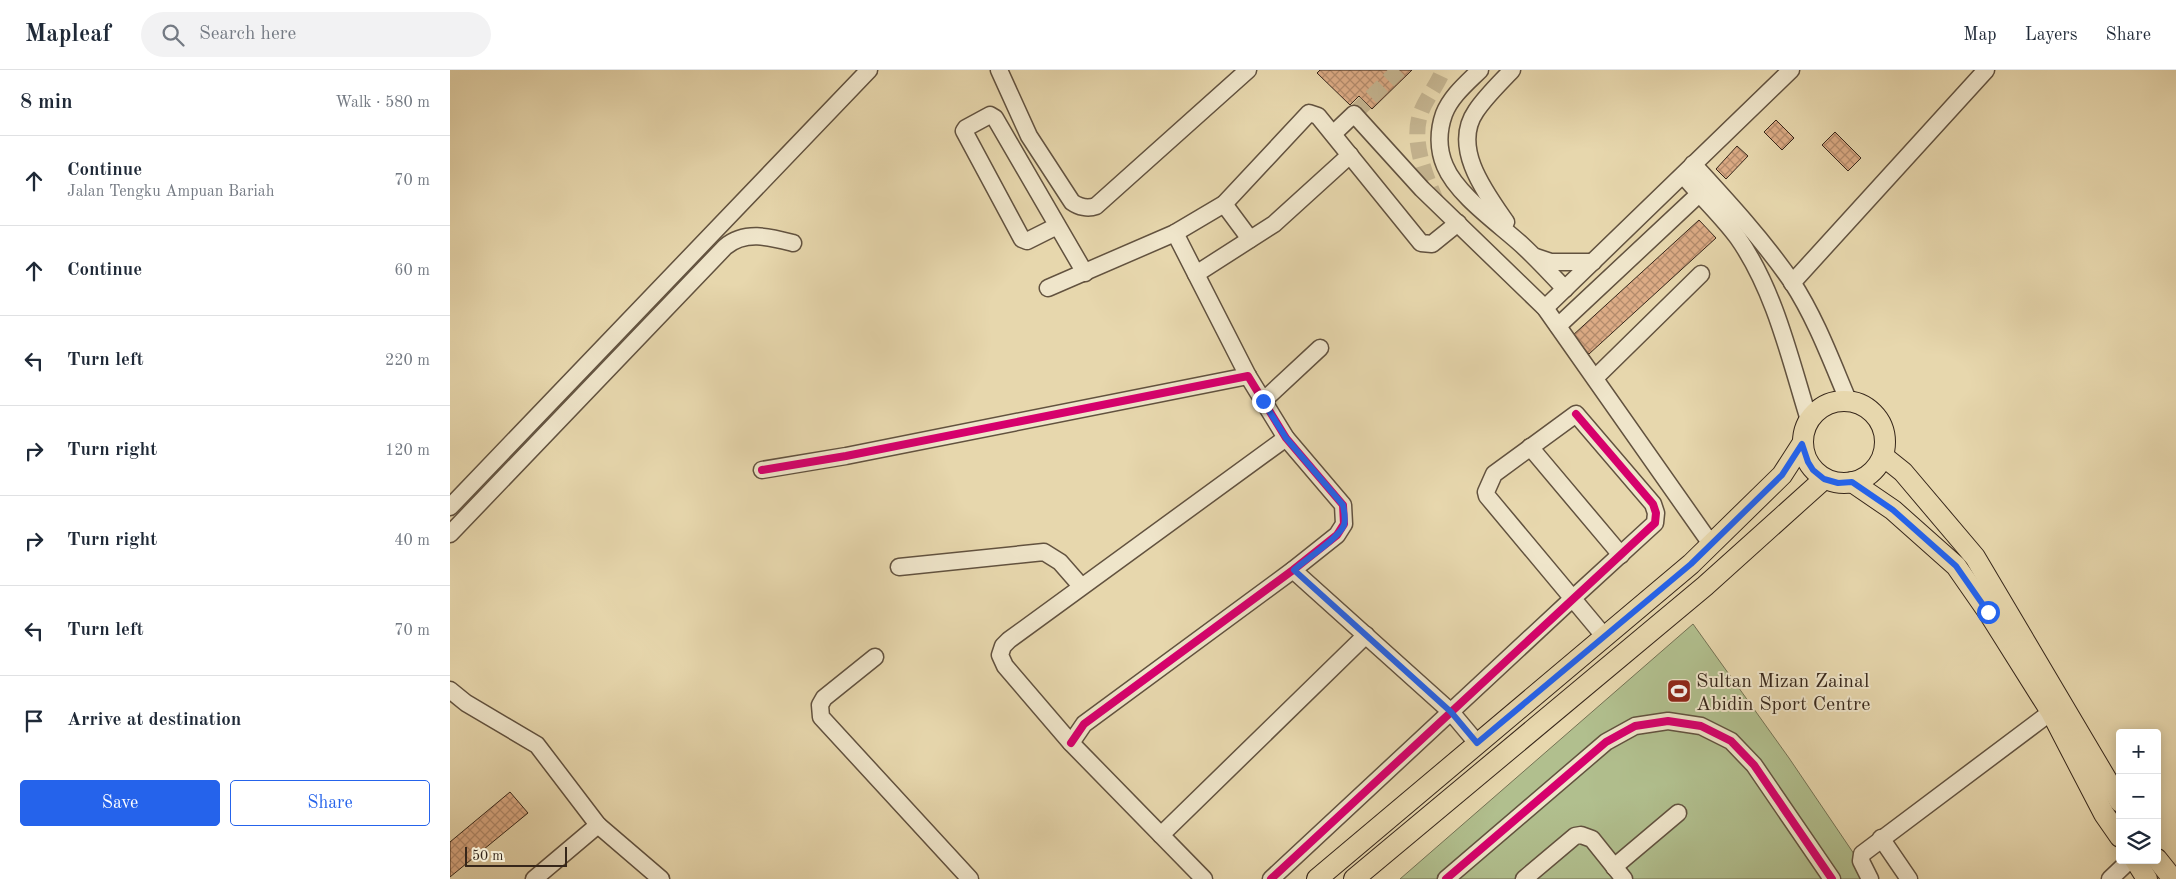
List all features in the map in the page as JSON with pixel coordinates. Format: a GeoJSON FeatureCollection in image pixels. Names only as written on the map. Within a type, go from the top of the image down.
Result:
{"type":"FeatureCollection","features":[{"type":"Feature","properties":{"kind":"main road"},"geometry":{"type":"LineString","coordinates":[[1317,879],[1711,544],[1782,475],[1802,444],[1804,430],[1809,420],[1820,407],[1848,400],[1871,410],[1879,420],[1886,444],[1877,468],[1866,477],[1852,482],[1838,483],[1824,479],[1813,470],[1802,444]]}},
{"type":"Feature","properties":{"kind":"main road"},"geometry":{"type":"LineString","coordinates":[[1883,456],[1903,472],[1975,557],[2116,795]]}},
{"type":"Feature","properties":{"kind":"main road"},"geometry":{"type":"LineString","coordinates":[[1354,879],[1704,586],[1824,479]]}},
{"type":"Feature","properties":{"kind":"main road"},"geometry":{"type":"LineString","coordinates":[[1852,482],[1893,510],[1956,566],[1988,612],[2051,712],[2104,814],[2116,832]]}},
{"type":"Feature","properties":{"kind":"main road"},"geometry":{"type":"LineString","coordinates":[[2138,864],[2147,879]]}},
{"type":"Feature","properties":{"kind":"main road"},"geometry":{"type":"LineString","coordinates":[[2161,864],[2173,879]]}},
{"type":"Feature","properties":{"kind":"street"},"geometry":{"type":"LineString","coordinates":[[450,507],[869,70]]}},
{"type":"Feature","properties":{"kind":"street"},"geometry":{"type":"LineString","coordinates":[[999,70],[1029,136],[1072,202],[1090,208],[1096,206],[1248,70]]}},
{"type":"Feature","properties":{"kind":"street"},"geometry":{"type":"LineString","coordinates":[[1480,70],[1450,104],[1444,114],[1439,135],[1445,167],[1465,194],[1535,256],[1565,289]]}},
{"type":"Feature","properties":{"kind":"street"},"geometry":{"type":"LineString","coordinates":[[1512,70],[1476,111],[1470,126],[1467,143],[1471,161],[1485,192],[1521,244]]}},
{"type":"Feature","properties":{"kind":"street"},"geometry":{"type":"LineString","coordinates":[[1545,308],[1791,70]]}},
{"type":"Feature","properties":{"kind":"street"},"geometry":{"type":"LineString","coordinates":[[1792,283],[1986,70]]}},
{"type":"Feature","properties":{"kind":"street"},"geometry":{"type":"LineString","coordinates":[[1048,288],[1175,233],[1224,204],[1309,113],[1318,116],[1422,243],[1432,244],[1458,224]]}},
{"type":"Feature","properties":{"kind":"street"},"geometry":{"type":"LineString","coordinates":[[1333,134],[1354,114],[1426,187],[1437,203],[1545,308],[1711,544]]}},
{"type":"Feature","properties":{"kind":"street"},"geometry":{"type":"LineString","coordinates":[[1058,226],[1027,241],[1022,239],[964,131],[966,128],[990,115],[994,118],[1058,226],[1085,273]]}},
{"type":"Feature","properties":{"kind":"street"},"geometry":{"type":"LineString","coordinates":[[1196,274],[1274,224],[1350,155]]}},
{"type":"Feature","properties":{"kind":"street"},"geometry":{"type":"LineString","coordinates":[[1688,169],[1699,194],[1738,238],[1762,282],[1781,327],[1809,420]]}},
{"type":"Feature","properties":{"kind":"street"},"geometry":{"type":"LineString","coordinates":[[1688,169],[1749,226],[1792,283],[1820,332],[1848,400]]}},
{"type":"Feature","properties":{"kind":"street"},"geometry":{"type":"LineString","coordinates":[[1558,326],[1699,194]]}},
{"type":"Feature","properties":{"kind":"street"},"geometry":{"type":"LineString","coordinates":[[1224,204],[1250,239]]}},
{"type":"Feature","properties":{"kind":"street"},"geometry":{"type":"LineString","coordinates":[[1071,743],[1084,724],[1294,570],[1337,535],[1344,524],[1345,513],[1343,505],[1286,438],[1248,376],[1175,233]]}},
{"type":"Feature","properties":{"kind":"street"},"geometry":{"type":"LineString","coordinates":[[450,534],[730,243],[738,239],[765,236],[793,243]]}},
{"type":"Feature","properties":{"kind":"street"},"geometry":{"type":"LineString","coordinates":[[1535,256],[1551,262],[1593,262]]}},
{"type":"Feature","properties":{"kind":"street"},"geometry":{"type":"LineString","coordinates":[[1595,378],[1701,274]]}},
{"type":"Feature","properties":{"kind":"street"},"geometry":{"type":"LineString","coordinates":[[1263,401],[1320,348]]}},
{"type":"Feature","properties":{"kind":"street"},"geometry":{"type":"LineString","coordinates":[[762,470],[856,454],[1248,376]]}},
{"type":"Feature","properties":{"kind":"street"},"geometry":{"type":"LineString","coordinates":[[1272,879],[1451,712],[1572,600],[1620,555],[1655,523],[1656,513],[1653,504],[1576,414],[1494,474],[1487,487],[1487,496],[1572,600],[1604,636]]}},
{"type":"Feature","properties":{"kind":"street"},"geometry":{"type":"LineString","coordinates":[[1204,879],[1071,743],[1005,666],[1000,655],[1003,646],[1010,640],[1081,586],[1286,438]]}},
{"type":"Feature","properties":{"kind":"street"},"geometry":{"type":"LineString","coordinates":[[1530,447],[1620,555]]}},
{"type":"Feature","properties":{"kind":"street"},"geometry":{"type":"LineString","coordinates":[[1653,504],[1671,487]]}},
{"type":"Feature","properties":{"kind":"street"},"geometry":{"type":"LineString","coordinates":[[899,567],[1044,552],[1060,562],[1081,586]]}},
{"type":"Feature","properties":{"kind":"street"},"geometry":{"type":"LineString","coordinates":[[1294,570],[1451,712],[1477,743]]}},
{"type":"Feature","properties":{"kind":"street"},"geometry":{"type":"LineString","coordinates":[[1161,835],[1366,635]]}},
{"type":"Feature","properties":{"kind":"street"},"geometry":{"type":"LineString","coordinates":[[875,657],[824,698],[820,705],[821,717],[970,879]]}},
{"type":"Feature","properties":{"kind":"street"},"geometry":{"type":"LineString","coordinates":[[450,690],[466,703],[537,744],[598,824],[661,879]]}},
{"type":"Feature","properties":{"kind":"street"},"geometry":{"type":"LineString","coordinates":[[1870,879],[1861,861],[1862,854],[2051,712]]}},
{"type":"Feature","properties":{"kind":"street"},"geometry":{"type":"LineString","coordinates":[[1446,879],[1606,742],[1635,726],[1668,721],[1701,726],[1731,741],[1754,765],[1832,879]]}},
{"type":"Feature","properties":{"kind":"street"},"geometry":{"type":"LineString","coordinates":[[1524,879],[1575,836],[1581,835],[1592,839],[1619,873],[1678,813]]}},
{"type":"Feature","properties":{"kind":"street"},"geometry":{"type":"LineString","coordinates":[[534,879],[598,824]]}},
{"type":"Feature","properties":{"kind":"street"},"geometry":{"type":"LineString","coordinates":[[1881,838],[1909,879]]}},
{"type":"Feature","properties":{"kind":"street"},"geometry":{"type":"LineString","coordinates":[[2110,879],[2126,864]]}},
{"type":"Feature","properties":{"kind":"green space","name":"Sultan Mizan Zainal Abidin Sport Centre"},"geometry":{"type":"Polygon","coordinates":[[[1693,624],[1789,758],[1871,879],[1400,879],[1693,624]]]}},
{"type":"Feature","properties":{"kind":"building"},"geometry":{"type":"Polygon","coordinates":[[[1320,70],[1412,70],[1372,109],[1359,96],[1350,105],[1317,73],[1320,70]]]}},
{"type":"Feature","properties":{"kind":"building"},"geometry":{"type":"Polygon","coordinates":[[[1776,120],[1794,138],[1782,150],[1764,132],[1776,120]]]}},
{"type":"Feature","properties":{"kind":"building"},"geometry":{"type":"Polygon","coordinates":[[[1835,132],[1861,158],[1848,171],[1822,145],[1835,132]]]}},
{"type":"Feature","properties":{"kind":"building"},"geometry":{"type":"Polygon","coordinates":[[[1737,146],[1748,156],[1726,179],[1716,169],[1737,146]]]}},
{"type":"Feature","properties":{"kind":"building"},"geometry":{"type":"Polygon","coordinates":[[[1699,220],[1716,238],[1589,354],[1572,336],[1699,220]]]}},
{"type":"Feature","properties":{"kind":"building"},"geometry":{"type":"Polygon","coordinates":[[[510,792],[528,813],[450,877],[450,842],[510,792]]]}},
{"type":"Feature","properties":{"kind":"tunnel"},"geometry":{"type":"LineString","coordinates":[[1354,114],[1399,70]]}},
{"type":"Feature","properties":{"kind":"tunnel"},"geometry":{"type":"LineString","coordinates":[[1437,203],[1421,159],[1417,135],[1421,112],[1439,80],[1442,70]]}},
{"type":"Feature","properties":{"kind":"cycle path"},"geometry":{"type":"LineString","coordinates":[[762,470],[846,456],[1248,376],[1286,438],[1343,505],[1344,524],[1337,535],[1293,570],[1084,724],[1071,743]]}},
{"type":"Feature","properties":{"kind":"cycle path"},"geometry":{"type":"LineString","coordinates":[[1271,879],[1655,523],[1656,513],[1653,504],[1576,414]]}},
{"type":"Feature","properties":{"kind":"cycle path"},"geometry":{"type":"LineString","coordinates":[[1446,879],[1606,742],[1635,726],[1668,721],[1701,726],[1731,741],[1754,765],[1832,879]]}},
{"type":"Feature","properties":{"kind":"place","name":"Sultan Mizan Zainal Abidin Sport Centre"},"geometry":{"type":"Point","coordinates":[1679,691]}},
{"type":"Feature","properties":{"kind":"route"},"geometry":{"type":"LineString","coordinates":[[1263,401],[1286,438],[1343,505],[1345,513],[1344,524],[1337,535],[1294,570],[1451,712],[1477,743],[1691,564],[1782,475],[1802,444],[1805,458],[1813,470],[1824,479],[1838,483],[1852,482],[1893,510],[1956,566],[1988,612]]}}]}
